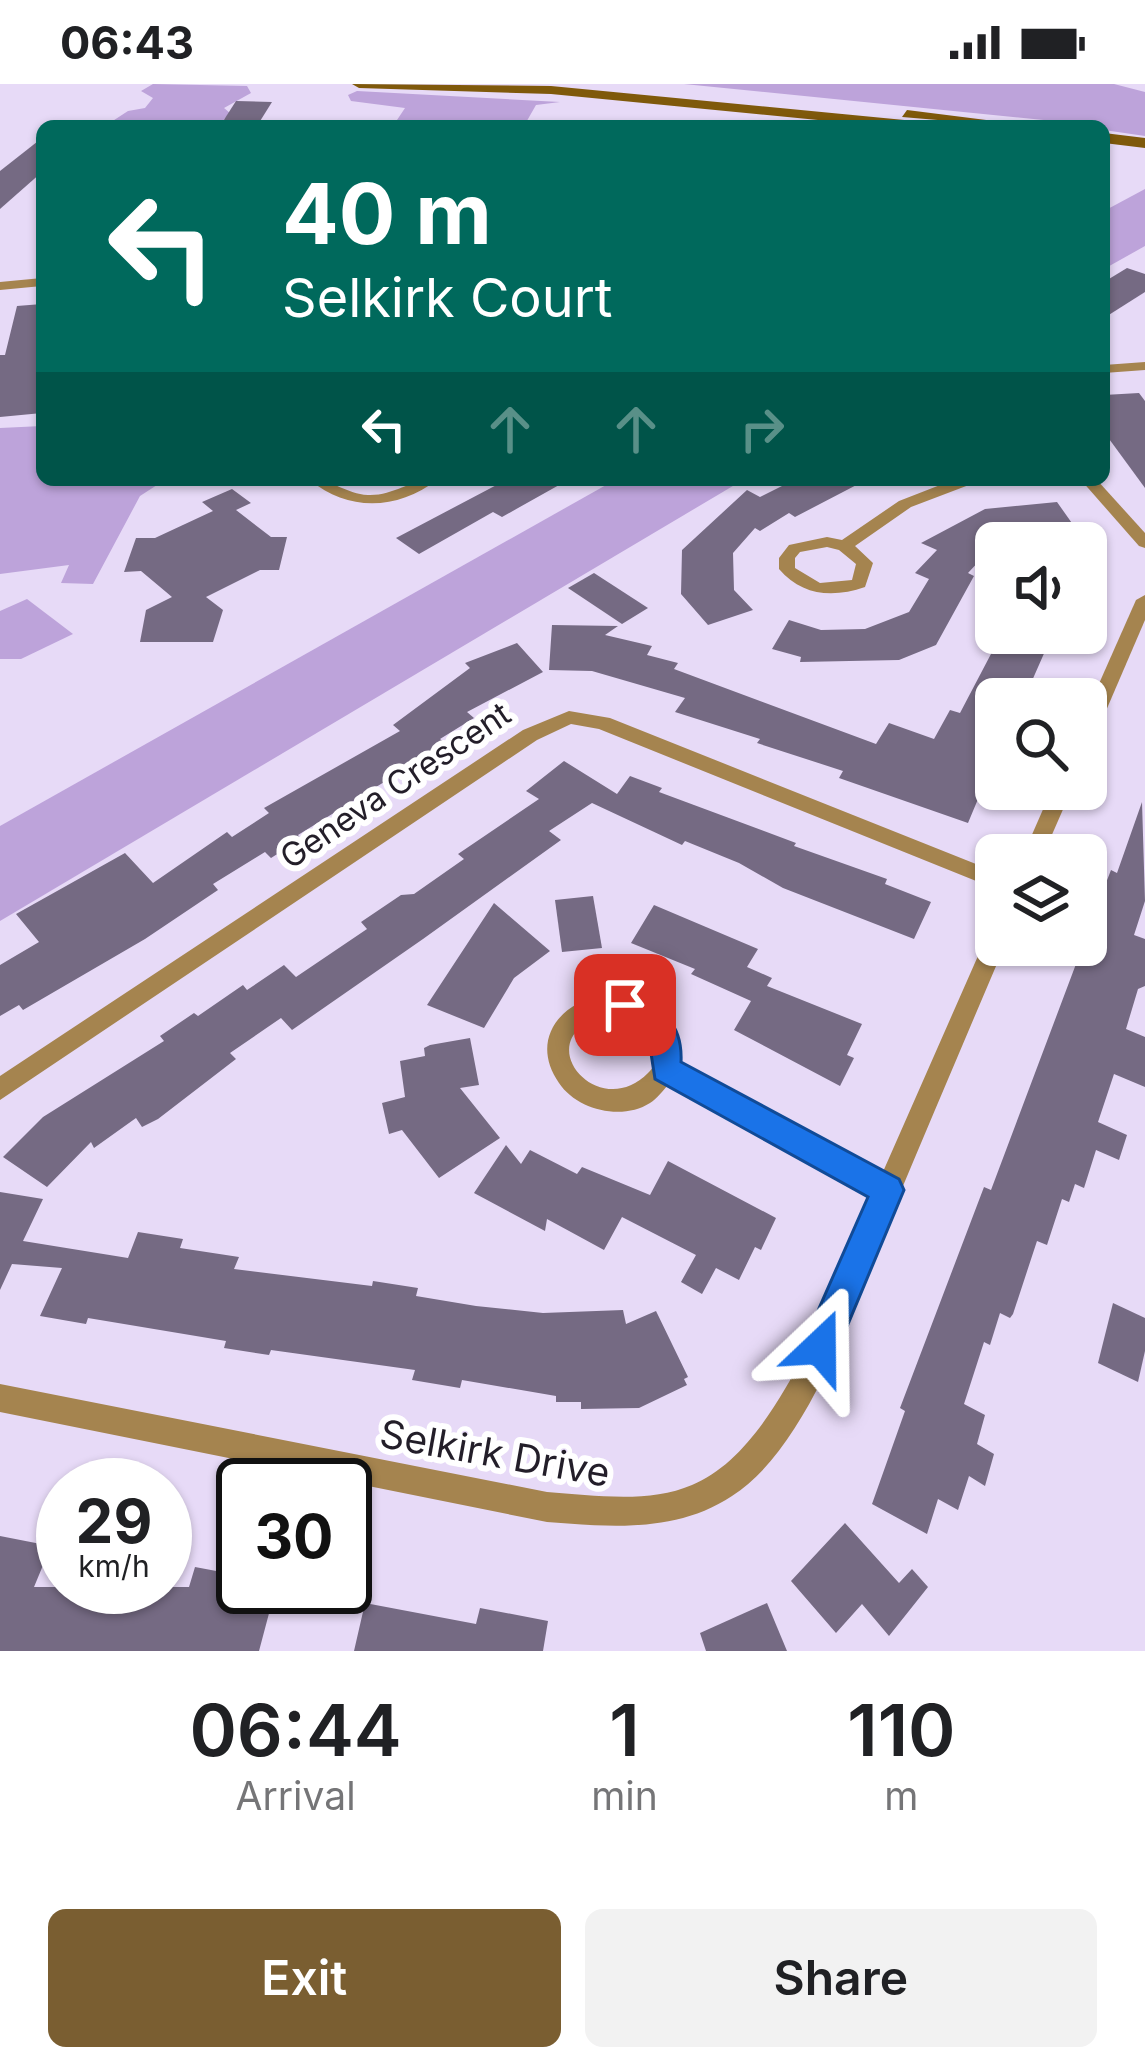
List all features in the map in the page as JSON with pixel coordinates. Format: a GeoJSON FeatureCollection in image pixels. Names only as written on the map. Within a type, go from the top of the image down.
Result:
{"type":"FeatureCollection","features":[{"type":"Feature","properties":{"kind":"main road"},"geometry":{"type":"LineString","coordinates":[[359,84],[550,90],[862,120]]}},
{"type":"Feature","properties":{"kind":"main road"},"geometry":{"type":"LineString","coordinates":[[589,84],[954,120]]}},
{"type":"Feature","properties":{"kind":"main road"},"geometry":{"type":"LineString","coordinates":[[1110,143],[1145,143]]}},
{"type":"Feature","properties":{"kind":"main road"},"geometry":{"type":"LineString","coordinates":[[1110,144],[1145,153]]}},
{"type":"Feature","properties":{"kind":"street"},"geometry":{"type":"LineString","coordinates":[[0,286],[36,283]]}},
{"type":"Feature","properties":{"kind":"street"},"geometry":{"type":"LineString","coordinates":[[1110,369],[1145,366]]}},
{"type":"Feature","properties":{"kind":"street"},"geometry":{"type":"LineString","coordinates":[[328,486],[346,498],[368,503],[417,486]]}},
{"type":"Feature","properties":{"kind":"street"},"geometry":{"type":"LineString","coordinates":[[845,546],[902,505],[945,486]]}},
{"type":"Feature","properties":{"kind":"street"},"geometry":{"type":"LineString","coordinates":[[1094,486],[1145,543]]}},
{"type":"Feature","properties":{"kind":"street"},"geometry":{"type":"LineString","coordinates":[[1107,686],[1145,600]]}},
{"type":"Feature","properties":{"kind":"street","name":"Geneva Crescent"},"geometry":{"type":"LineString","coordinates":[[0,1089],[530,735],[569,717],[604,723],[975,873]]}},
{"type":"Feature","properties":{"kind":"street","name":"Selkirk Drive"},"geometry":{"type":"LineString","coordinates":[[0,1398],[547,1507],[638,1515],[696,1502],[740,1474],[773,1437],[804,1386],[985,966]]}},
{"type":"Feature","properties":{"kind":"street"},"geometry":{"type":"LineString","coordinates":[[625,1005],[658,1024],[667,1040],[666,1069],[652,1088],[611,1102],[584,1095],[566,1080],[556,1059],[556,1042],[565,1024],[583,1010],[625,1005]]}},
{"type":"Feature","properties":{"kind":"street"},"geometry":{"type":"LineString","coordinates":[[666,1069],[887,1190]]}},
{"type":"Feature","properties":{"kind":"shaded area"},"geometry":{"type":"Polygon","coordinates":[[[153,84],[247,86],[251,93],[224,108],[230,113],[224,120],[114,120],[145,108],[153,98],[141,91],[153,84]]]}},
{"type":"Feature","properties":{"kind":"shaded area"},"geometry":{"type":"Polygon","coordinates":[[[684,84],[1114,84],[1145,92],[1145,136],[1110,131],[1110,120],[1044,120],[684,84]]]}},
{"type":"Feature","properties":{"kind":"shaded area"},"geometry":{"type":"Polygon","coordinates":[[[357,91],[560,102],[536,105],[527,120],[397,120],[405,108],[351,101],[348,95],[357,91]]]}},
{"type":"Feature","properties":{"kind":"shaded area"},"geometry":{"type":"Polygon","coordinates":[[[1145,189],[1145,246],[1110,266],[1110,208],[1145,189]]]}},
{"type":"Feature","properties":{"kind":"shaded area"},"geometry":{"type":"Polygon","coordinates":[[[36,426],[36,486],[155,486],[140,496],[93,584],[61,583],[69,565],[0,574],[0,428],[36,426]]]}},
{"type":"Feature","properties":{"kind":"shaded area"},"geometry":{"type":"Polygon","coordinates":[[[604,486],[733,486],[0,921],[0,826],[604,486]]]}},
{"type":"Feature","properties":{"kind":"shaded area"},"geometry":{"type":"Polygon","coordinates":[[[27,599],[73,634],[21,659],[0,659],[0,611],[27,599]]]}},
{"type":"Feature","properties":{"kind":"building"},"geometry":{"type":"Polygon","coordinates":[[[236,101],[272,102],[261,120],[224,120],[236,101]]]}},
{"type":"Feature","properties":{"kind":"building"},"geometry":{"type":"Polygon","coordinates":[[[36,143],[36,177],[0,209],[0,171],[36,143]]]}},
{"type":"Feature","properties":{"kind":"building"},"geometry":{"type":"Polygon","coordinates":[[[1127,268],[1145,274],[1145,292],[1110,314],[1110,278],[1127,268]]]}},
{"type":"Feature","properties":{"kind":"building"},"geometry":{"type":"Polygon","coordinates":[[[36,304],[36,414],[0,417],[0,355],[5,355],[17,306],[36,304]]]}},
{"type":"Feature","properties":{"kind":"building"},"geometry":{"type":"Polygon","coordinates":[[[1139,393],[1145,401],[1145,488],[1110,440],[1110,395],[1139,393]]]}},
{"type":"Feature","properties":{"kind":"building"},"geometry":{"type":"Polygon","coordinates":[[[495,486],[557,486],[502,517],[493,512],[419,554],[396,538],[495,486]]]}},
{"type":"Feature","properties":{"kind":"building"},"geometry":{"type":"Polygon","coordinates":[[[782,486],[854,486],[795,517],[789,513],[760,531],[755,528],[733,553],[734,590],[753,610],[708,625],[681,594],[682,550],[747,490],[760,497],[782,486]]]}},
{"type":"Feature","properties":{"kind":"building"},"geometry":{"type":"Polygon","coordinates":[[[232,489],[251,503],[236,510],[271,537],[287,537],[279,570],[260,570],[206,597],[223,610],[213,642],[140,642],[146,610],[172,597],[141,571],[124,572],[136,538],[155,538],[213,511],[202,502],[232,489]]]}},
{"type":"Feature","properties":{"kind":"building"},"geometry":{"type":"Polygon","coordinates":[[[1057,502],[1071,522],[975,522],[975,566],[968,573],[974,576],[936,645],[899,660],[800,662],[801,657],[772,649],[789,620],[821,630],[865,629],[909,612],[929,579],[915,573],[937,550],[921,543],[985,509],[1057,502]]]}},
{"type":"Feature","properties":{"kind":"building"},"geometry":{"type":"Polygon","coordinates":[[[594,573],[648,608],[622,624],[568,588],[594,573]]]}},
{"type":"Feature","properties":{"kind":"building"},"geometry":{"type":"Polygon","coordinates":[[[552,625],[618,626],[605,635],[652,646],[647,655],[678,663],[674,669],[876,744],[889,723],[934,739],[950,710],[960,713],[975,684],[975,806],[968,823],[839,778],[843,771],[757,743],[760,739],[675,712],[685,698],[592,671],[549,670],[552,625]]]}},
{"type":"Feature","properties":{"kind":"building"},"geometry":{"type":"Polygon","coordinates":[[[517,643],[543,672],[467,712],[474,718],[440,739],[446,744],[298,835],[301,839],[271,858],[265,852],[213,884],[218,890],[145,939],[23,1010],[19,1005],[0,1016],[0,965],[39,942],[16,914],[125,853],[153,883],[227,832],[232,837],[269,813],[264,808],[400,731],[393,725],[470,668],[465,663],[517,643]]]}},
{"type":"Feature","properties":{"kind":"building"},"geometry":{"type":"Polygon","coordinates":[[[991,654],[1044,654],[1033,678],[978,678],[991,654]]]}},
{"type":"Feature","properties":{"kind":"building"},"geometry":{"type":"Polygon","coordinates":[[[564,761],[617,794],[630,776],[662,788],[659,792],[887,879],[885,884],[931,902],[914,939],[783,888],[739,863],[685,841],[682,845],[592,803],[549,831],[561,840],[423,939],[292,1030],[281,1018],[230,1053],[236,1059],[158,1119],[142,1127],[136,1118],[94,1148],[91,1142],[47,1187],[3,1157],[43,1117],[164,1041],[160,1036],[194,1013],[198,1016],[243,985],[247,990],[284,965],[296,977],[367,929],[361,922],[401,895],[414,894],[464,859],[458,854],[539,799],[526,791],[564,761]]]}},
{"type":"Feature","properties":{"kind":"building"},"geometry":{"type":"Polygon","coordinates":[[[1142,802],[1145,901],[1134,935],[1145,939],[1145,986],[1138,989],[1126,1029],[1145,1037],[1145,1087],[1114,1074],[1098,1122],[1127,1135],[1119,1160],[1096,1150],[1084,1188],[1075,1184],[1069,1202],[1062,1199],[1047,1245],[1037,1241],[1013,1314],[1010,1318],[1000,1313],[990,1345],[984,1342],[964,1404],[985,1415],[977,1444],[994,1454],[985,1486],[969,1476],[958,1510],[938,1499],[927,1534],[872,1504],[905,1411],[900,1408],[984,1187],[991,1190],[1075,966],[1107,966],[1107,880],[1111,870],[1117,873],[1142,802]]]}},
{"type":"Feature","properties":{"kind":"building"},"geometry":{"type":"Polygon","coordinates":[[[593,896],[602,948],[562,952],[555,900],[593,896]]]}},
{"type":"Feature","properties":{"kind":"building"},"geometry":{"type":"Polygon","coordinates":[[[494,903],[550,951],[514,978],[484,1028],[427,1005],[494,903]]]}},
{"type":"Feature","properties":{"kind":"building"},"geometry":{"type":"Polygon","coordinates":[[[654,905],[758,949],[747,967],[772,978],[767,986],[862,1024],[847,1055],[854,1058],[840,1086],[734,1030],[751,1001],[691,974],[695,969],[631,943],[654,905]]]}},
{"type":"Feature","properties":{"kind":"building"},"geometry":{"type":"Polygon","coordinates":[[[470,1038],[479,1085],[460,1088],[500,1138],[439,1178],[402,1130],[389,1134],[382,1103],[405,1097],[400,1061],[425,1056],[424,1048],[430,1045],[470,1038]]]}},
{"type":"Feature","properties":{"kind":"building"},"geometry":{"type":"Polygon","coordinates":[[[506,1145],[521,1164],[530,1150],[577,1174],[582,1167],[650,1195],[668,1161],[776,1218],[739,1280],[716,1268],[702,1294],[681,1282],[696,1255],[622,1217],[604,1250],[547,1219],[545,1231],[474,1193],[506,1145]]]}},
{"type":"Feature","properties":{"kind":"building"},"geometry":{"type":"Polygon","coordinates":[[[0,1192],[43,1199],[23,1241],[128,1258],[138,1232],[183,1239],[180,1248],[239,1257],[234,1269],[372,1286],[373,1281],[418,1288],[416,1296],[476,1306],[543,1313],[623,1310],[626,1324],[656,1311],[688,1377],[684,1379],[687,1385],[639,1408],[581,1409],[581,1402],[556,1402],[556,1396],[462,1380],[460,1388],[412,1380],[415,1370],[271,1350],[269,1355],[224,1348],[226,1341],[88,1318],[86,1324],[40,1316],[62,1268],[12,1264],[0,1290],[0,1192]]]}},
{"type":"Feature","properties":{"kind":"building"},"geometry":{"type":"Polygon","coordinates":[[[1113,1303],[1145,1318],[1138,1382],[1098,1363],[1113,1303]]]}},
{"type":"Feature","properties":{"kind":"building"},"geometry":{"type":"Polygon","coordinates":[[[845,1523],[899,1583],[912,1569],[928,1587],[889,1636],[862,1604],[836,1633],[791,1581],[845,1523]]]}},
{"type":"Feature","properties":{"kind":"building"},"geometry":{"type":"Polygon","coordinates":[[[0,1536],[36,1543],[36,1614],[192,1614],[195,1567],[216,1571],[216,1614],[269,1614],[259,1651],[0,1651],[0,1536]]]}},
{"type":"Feature","properties":{"kind":"building"},"geometry":{"type":"Polygon","coordinates":[[[767,1603],[787,1651],[706,1651],[700,1633],[767,1603]]]}},
{"type":"Feature","properties":{"kind":"building"},"geometry":{"type":"Polygon","coordinates":[[[372,1604],[476,1624],[480,1608],[548,1621],[543,1651],[354,1651],[362,1614],[372,1614],[372,1604]]]}},
{"type":"Feature","properties":{"kind":"route"},"geometry":{"type":"LineString","coordinates":[[625,1005],[658,1024],[667,1040],[666,1069],[887,1190],[820,1347]]}}]}
